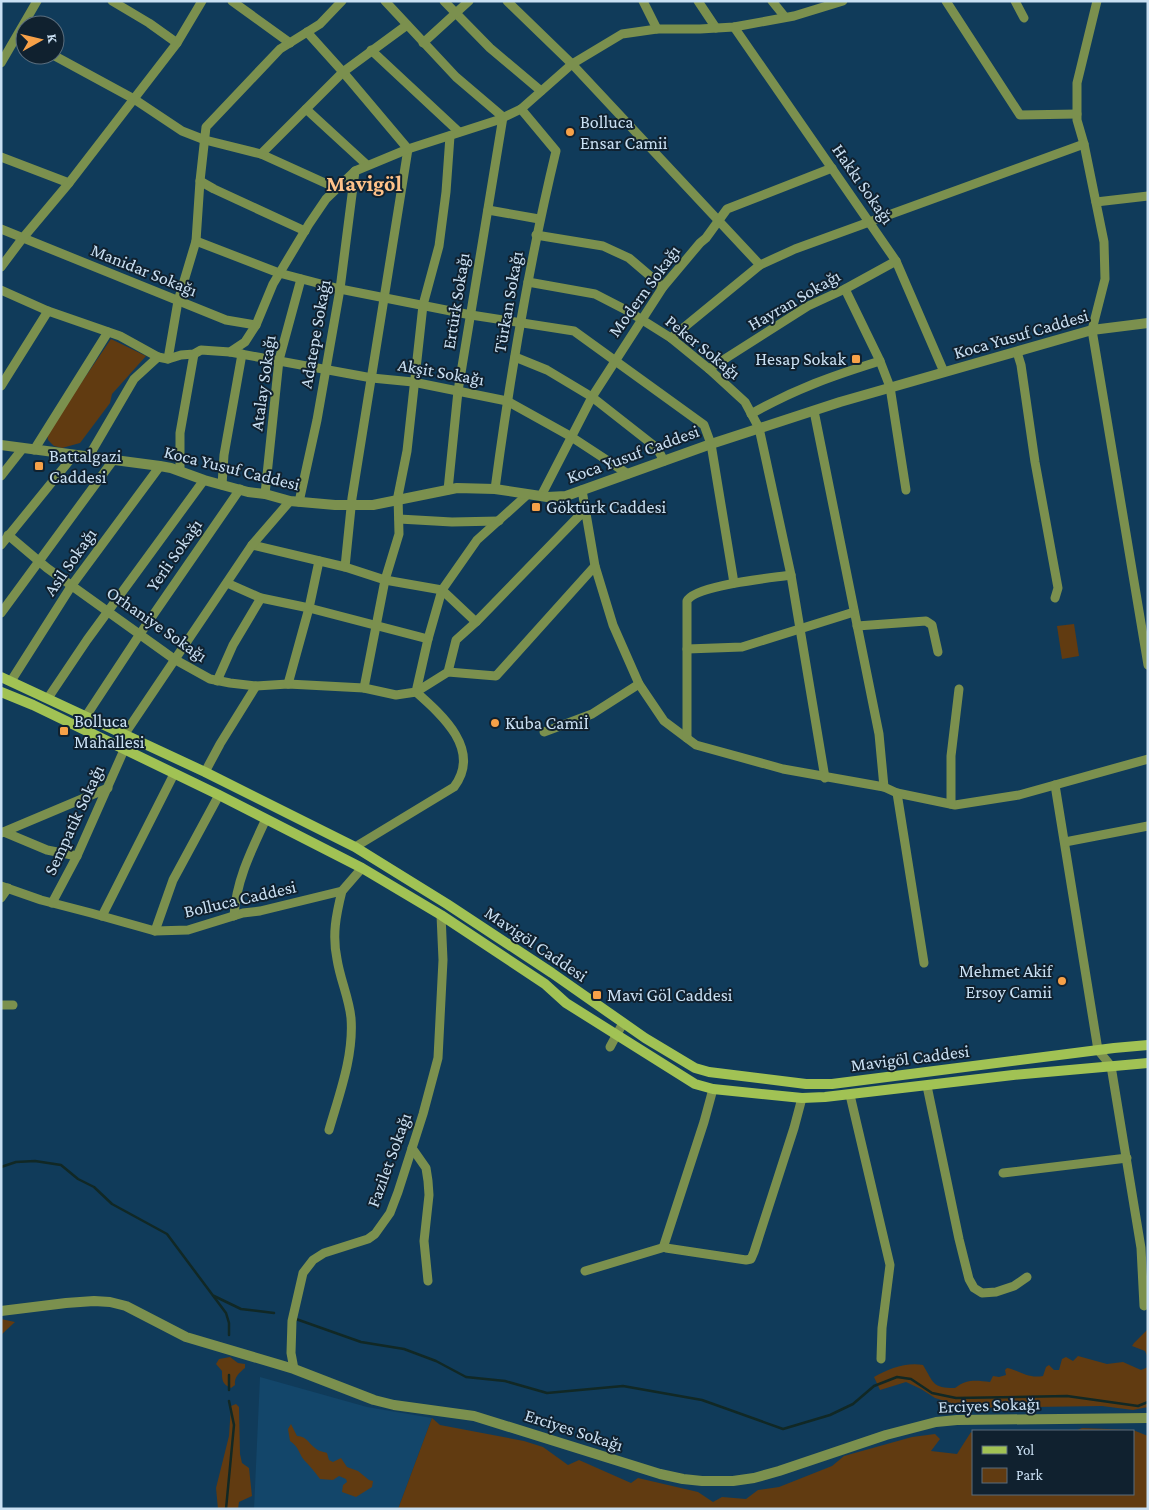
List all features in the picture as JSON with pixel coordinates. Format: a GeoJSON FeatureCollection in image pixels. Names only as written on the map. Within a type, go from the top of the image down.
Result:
{"type":"FeatureCollection","features":[{"type":"Feature","properties":{"kind":"main road","name":"Mavigöl Caddesi"},"geometry":{"type":"LineString","coordinates":[[6,679],[205,772],[355,847],[455,909],[679,1059],[709,1072],[806,1084],[848,1082],[1098,1050],[1148,1046]]}},
{"type":"Feature","properties":{"kind":"main road","name":"Mavigöl Caddesi"},"geometry":{"type":"LineString","coordinates":[[1,692],[33,705],[219,795],[362,868],[441,915],[545,984],[566,1003],[687,1080],[713,1089],[802,1098],[850,1095],[1013,1075],[1148,1063]]}},
{"type":"Feature","properties":{"kind":"street"},"geometry":{"type":"LineString","coordinates":[[31,15],[37,1]]}},
{"type":"Feature","properties":{"kind":"street"},"geometry":{"type":"LineString","coordinates":[[112,1],[149,23],[177,43]]}},
{"type":"Feature","properties":{"kind":"street"},"geometry":{"type":"LineString","coordinates":[[1,267],[177,43],[202,1]]}},
{"type":"Feature","properties":{"kind":"street"},"geometry":{"type":"LineString","coordinates":[[232,1],[290,43]]}},
{"type":"Feature","properties":{"kind":"street"},"geometry":{"type":"LineString","coordinates":[[385,1],[456,77],[503,117]]}},
{"type":"Feature","properties":{"kind":"street"},"geometry":{"type":"LineString","coordinates":[[444,1],[490,48],[541,91]]}},
{"type":"Feature","properties":{"kind":"street"},"geometry":{"type":"LineString","coordinates":[[423,43],[469,1]]}},
{"type":"Feature","properties":{"kind":"street"},"geometry":{"type":"LineString","coordinates":[[508,1],[572,64],[760,265]]}},
{"type":"Feature","properties":{"kind":"street"},"geometry":{"type":"LineString","coordinates":[[643,1],[657,29]]}},
{"type":"Feature","properties":{"kind":"street"},"geometry":{"type":"LineString","coordinates":[[698,1],[716,28]]}},
{"type":"Feature","properties":{"kind":"street"},"geometry":{"type":"LineString","coordinates":[[772,1],[785,17]]}},
{"type":"Feature","properties":{"kind":"street"},"geometry":{"type":"LineString","coordinates":[[230,352],[245,342],[256,325],[279,273],[326,199],[355,171],[408,149],[450,136],[521,109],[572,64],[622,34],[657,29],[734,26],[785,17],[843,1]]}},
{"type":"Feature","properties":{"kind":"street"},"geometry":{"type":"LineString","coordinates":[[946,1],[1020,116],[1077,114]]}},
{"type":"Feature","properties":{"kind":"street"},"geometry":{"type":"LineString","coordinates":[[1015,1],[1024,18]]}},
{"type":"Feature","properties":{"kind":"street"},"geometry":{"type":"LineString","coordinates":[[1097,1],[1078,84],[1077,114],[1104,242],[1105,279],[1092,330],[1148,665]]}},
{"type":"Feature","properties":{"kind":"street"},"geometry":{"type":"LineString","coordinates":[[1,290],[48,311],[120,336],[158,357],[168,359],[178,301],[196,241],[206,127],[280,50],[320,24],[341,2]]}},
{"type":"Feature","properties":{"kind":"street"},"geometry":{"type":"LineString","coordinates":[[261,154],[343,72],[407,25]]}},
{"type":"Feature","properties":{"kind":"street","name":"Hakkı Sokağı"},"geometry":{"type":"LineString","coordinates":[[734,26],[871,222],[896,261],[944,372]]}},
{"type":"Feature","properties":{"kind":"street"},"geometry":{"type":"LineString","coordinates":[[307,32],[408,149],[352,505],[345,567]]}},
{"type":"Feature","properties":{"kind":"street"},"geometry":{"type":"LineString","coordinates":[[1,63],[15,45]]}},
{"type":"Feature","properties":{"kind":"street"},"geometry":{"type":"LineString","coordinates":[[371,50],[459,132]]}},
{"type":"Feature","properties":{"kind":"street"},"geometry":{"type":"LineString","coordinates":[[65,62],[134,99],[182,131],[205,140],[261,154],[336,188]]}},
{"type":"Feature","properties":{"kind":"street"},"geometry":{"type":"LineString","coordinates":[[306,108],[367,166]]}},
{"type":"Feature","properties":{"kind":"street","name":"Türkan Sokağı"},"geometry":{"type":"LineString","coordinates":[[495,489],[507,401],[536,235],[556,151],[521,109]]}},
{"type":"Feature","properties":{"kind":"street","name":"Ertürk Sokağı"},"geometry":{"type":"LineString","coordinates":[[448,490],[458,391],[503,117]]}},
{"type":"Feature","properties":{"kind":"street"},"geometry":{"type":"LineString","coordinates":[[364,688],[385,580],[399,534],[398,499],[407,451],[413,382],[423,305],[439,246],[446,192],[450,136]]}},
{"type":"Feature","properties":{"kind":"street"},"geometry":{"type":"LineString","coordinates":[[671,338],[760,265],[795,249],[1084,144]]}},
{"type":"Feature","properties":{"kind":"street"},"geometry":{"type":"LineString","coordinates":[[1,157],[69,182]]}},
{"type":"Feature","properties":{"kind":"street","name":"Modern Sokağı"},"geometry":{"type":"LineString","coordinates":[[541,496],[570,436],[641,319],[663,287],[719,222],[727,209],[832,168]]}},
{"type":"Feature","properties":{"kind":"street","name":"Adatepe Sokağı"},"geometry":{"type":"LineString","coordinates":[[295,501],[317,420],[340,289],[355,171]]}},
{"type":"Feature","properties":{"kind":"street"},"geometry":{"type":"LineString","coordinates":[[200,181],[305,231]]}},
{"type":"Feature","properties":{"kind":"street"},"geometry":{"type":"LineString","coordinates":[[1096,202],[1148,196]]}},
{"type":"Feature","properties":{"kind":"street"},"geometry":{"type":"LineString","coordinates":[[488,210],[539,219]]}},
{"type":"Feature","properties":{"kind":"street","name":"Manidar Sokağı"},"geometry":{"type":"LineString","coordinates":[[1,229],[226,320],[256,325]]}},
{"type":"Feature","properties":{"kind":"street"},"geometry":{"type":"LineString","coordinates":[[536,235],[603,246],[629,258],[663,287]]}},
{"type":"Feature","properties":{"kind":"street"},"geometry":{"type":"LineString","coordinates":[[196,241],[279,273],[340,289],[574,331],[702,423],[711,444],[734,583]]}},
{"type":"Feature","properties":{"kind":"street","name":"Hayran Sokağı"},"geometry":{"type":"LineString","coordinates":[[709,369],[808,306],[845,289],[896,261]]}},
{"type":"Feature","properties":{"kind":"street","name":"Atalay Sokağı"},"geometry":{"type":"LineString","coordinates":[[265,494],[279,360],[301,279]]}},
{"type":"Feature","properties":{"kind":"street","name":"Peker Sokağı"},"geometry":{"type":"LineString","coordinates":[[528,282],[595,294],[641,319],[671,338],[745,402],[759,428],[791,575],[825,778]]}},
{"type":"Feature","properties":{"kind":"street"},"geometry":{"type":"LineString","coordinates":[[845,289],[880,361],[890,387],[906,490]]}},
{"type":"Feature","properties":{"kind":"street"},"geometry":{"type":"LineString","coordinates":[[1,386],[48,311]]}},
{"type":"Feature","properties":{"kind":"street","name":"Koca Yusuf Caddesi"},"geometry":{"type":"LineString","coordinates":[[1,445],[160,466],[248,492],[295,501],[335,505],[373,505],[457,488],[495,489],[527,495],[566,496],[711,444],[890,387],[1092,330],[1148,323]]}},
{"type":"Feature","properties":{"kind":"street"},"geometry":{"type":"LineString","coordinates":[[34,450],[108,332]]}},
{"type":"Feature","properties":{"kind":"street","name":"Akşit Sokağı"},"geometry":{"type":"LineString","coordinates":[[168,359],[194,354],[201,350],[230,352],[372,378],[413,382],[507,401],[570,436],[628,474]]}},
{"type":"Feature","properties":{"kind":"street"},"geometry":{"type":"LineString","coordinates":[[1017,352],[1021,365],[1035,462],[1058,588],[1054,598]]}},
{"type":"Feature","properties":{"kind":"street"},"geometry":{"type":"LineString","coordinates":[[180,471],[180,433],[194,354]]}},
{"type":"Feature","properties":{"kind":"street"},"geometry":{"type":"LineString","coordinates":[[222,485],[224,455],[242,354]]}},
{"type":"Feature","properties":{"kind":"street"},"geometry":{"type":"LineString","coordinates":[[89,456],[134,379],[158,357]]}},
{"type":"Feature","properties":{"kind":"street"},"geometry":{"type":"LineString","coordinates":[[515,357],[547,370],[592,398],[657,448],[664,461]]}},
{"type":"Feature","properties":{"kind":"street"},"geometry":{"type":"LineString","coordinates":[[751,414],[806,386],[880,361]]}},
{"type":"Feature","properties":{"kind":"street"},"geometry":{"type":"LineString","coordinates":[[814,411],[879,734],[884,787]]}},
{"type":"Feature","properties":{"kind":"street"},"geometry":{"type":"LineString","coordinates":[[1,476],[22,448]]}},
{"type":"Feature","properties":{"kind":"street"},"geometry":{"type":"LineString","coordinates":[[1,545],[74,455]]}},
{"type":"Feature","properties":{"kind":"street"},"geometry":{"type":"LineString","coordinates":[[1,613],[114,459]]}},
{"type":"Feature","properties":{"kind":"street","name":"Asil Sokağı"},"geometry":{"type":"LineString","coordinates":[[6,679],[72,585],[160,466]]}},
{"type":"Feature","properties":{"kind":"street"},"geometry":{"type":"LineString","coordinates":[[48,698],[87,640],[204,480]]}},
{"type":"Feature","properties":{"kind":"street","name":"Yerli Sokağı"},"geometry":{"type":"LineString","coordinates":[[86,716],[240,489]]}},
{"type":"Feature","properties":{"kind":"street"},"geometry":{"type":"LineString","coordinates":[[582,490],[595,566],[614,625],[639,684],[664,722],[696,745],[783,769],[884,787],[897,793],[955,805],[1019,795],[1148,759]]}},
{"type":"Feature","properties":{"kind":"street"},"geometry":{"type":"LineString","coordinates":[[416,692],[442,590],[477,540],[527,495]]}},
{"type":"Feature","properties":{"kind":"street"},"geometry":{"type":"LineString","coordinates":[[124,735],[252,545],[295,501]]}},
{"type":"Feature","properties":{"kind":"street"},"geometry":{"type":"LineString","coordinates":[[448,672],[456,640],[476,622],[578,517],[586,512]]}},
{"type":"Feature","properties":{"kind":"street"},"geometry":{"type":"LineString","coordinates":[[398,519],[452,522],[498,521]]}},
{"type":"Feature","properties":{"kind":"street","name":"Orhaniye Sokağı"},"geometry":{"type":"LineString","coordinates":[[8,536],[40,562],[174,659],[200,675],[217,681],[256,686],[288,684],[364,688],[396,695],[416,692]]}},
{"type":"Feature","properties":{"kind":"street"},"geometry":{"type":"LineString","coordinates":[[252,545],[345,567],[385,580],[442,590],[476,622]]}},
{"type":"Feature","properties":{"kind":"street"},"geometry":{"type":"LineString","coordinates":[[288,684],[309,608],[319,561]]}},
{"type":"Feature","properties":{"kind":"street"},"geometry":{"type":"LineString","coordinates":[[416,692],[448,672],[496,676],[595,566]]}},
{"type":"Feature","properties":{"kind":"street"},"geometry":{"type":"LineString","coordinates":[[687,738],[687,601],[689,596],[734,583],[791,575]]}},
{"type":"Feature","properties":{"kind":"street"},"geometry":{"type":"LineString","coordinates":[[227,583],[261,598],[309,608],[428,639]]}},
{"type":"Feature","properties":{"kind":"street"},"geometry":{"type":"LineString","coordinates":[[217,681],[233,645],[261,598]]}},
{"type":"Feature","properties":{"kind":"street"},"geometry":{"type":"LineString","coordinates":[[687,649],[742,647],[854,612]]}},
{"type":"Feature","properties":{"kind":"street"},"geometry":{"type":"LineString","coordinates":[[857,626],[926,620],[932,626],[938,652]]}},
{"type":"Feature","properties":{"kind":"street"},"geometry":{"type":"LineString","coordinates":[[544,732],[592,714],[639,684]]}},
{"type":"Feature","properties":{"kind":"street"},"geometry":{"type":"LineString","coordinates":[[205,772],[256,686]]}},
{"type":"Feature","properties":{"kind":"street"},"geometry":{"type":"LineString","coordinates":[[951,804],[951,756],[959,689]]}},
{"type":"Feature","properties":{"kind":"street"},"geometry":{"type":"LineString","coordinates":[[355,847],[454,787],[460,778],[464,761],[460,742],[441,715],[416,692]]}},
{"type":"Feature","properties":{"kind":"street","name":"Sempatik Sokağı"},"geometry":{"type":"LineString","coordinates":[[52,903],[77,856],[124,750]]}},
{"type":"Feature","properties":{"kind":"street"},"geometry":{"type":"LineString","coordinates":[[102,916],[174,774]]}},
{"type":"Feature","properties":{"kind":"street"},"geometry":{"type":"LineString","coordinates":[[1055,785],[1098,1050],[1111,1066],[1141,1248],[1144,1306]]}},
{"type":"Feature","properties":{"kind":"street"},"geometry":{"type":"LineString","coordinates":[[3,832],[108,788]]}},
{"type":"Feature","properties":{"kind":"street"},"geometry":{"type":"LineString","coordinates":[[897,793],[924,963]]}},
{"type":"Feature","properties":{"kind":"street"},"geometry":{"type":"LineString","coordinates":[[155,931],[173,880],[219,795]]}},
{"type":"Feature","properties":{"kind":"street"},"geometry":{"type":"LineString","coordinates":[[234,916],[235,898],[240,879],[266,819]]}},
{"type":"Feature","properties":{"kind":"street"},"geometry":{"type":"LineString","coordinates":[[1065,842],[1148,826]]}},
{"type":"Feature","properties":{"kind":"street"},"geometry":{"type":"LineString","coordinates":[[3,832],[47,850],[77,856]]}},
{"type":"Feature","properties":{"kind":"street"},"geometry":{"type":"LineString","coordinates":[[329,1130],[345,1070],[351,1033],[349,1006],[337,961],[334,936],[335,921],[342,891],[362,868]]}},
{"type":"Feature","properties":{"kind":"street"},"geometry":{"type":"LineString","coordinates":[[1,898],[5,887]]}},
{"type":"Feature","properties":{"kind":"street","name":"Bolluca Caddesi"},"geometry":{"type":"LineString","coordinates":[[5,887],[52,903],[155,931],[188,930],[243,913],[260,912],[342,891]]}},
{"type":"Feature","properties":{"kind":"street","name":"Fazilet Sokağı"},"geometry":{"type":"LineString","coordinates":[[294,1369],[291,1354],[292,1321],[303,1273],[313,1260],[324,1253],[368,1239],[375,1234],[390,1213],[424,1114],[438,1058],[443,960],[441,915]]}},
{"type":"Feature","properties":{"kind":"street"},"geometry":{"type":"LineString","coordinates":[[1,1005],[13,1005]]}},
{"type":"Feature","properties":{"kind":"street"},"geometry":{"type":"LineString","coordinates":[[610,1047],[623,1023]]}},
{"type":"Feature","properties":{"kind":"street"},"geometry":{"type":"LineString","coordinates":[[927,1086],[969,1279],[974,1288],[982,1293],[996,1292],[1014,1286],[1027,1277]]}},
{"type":"Feature","properties":{"kind":"street"},"geometry":{"type":"LineString","coordinates":[[664,1247],[713,1089]]}},
{"type":"Feature","properties":{"kind":"street"},"geometry":{"type":"LineString","coordinates":[[850,1095],[890,1265],[882,1328],[881,1359]]}},
{"type":"Feature","properties":{"kind":"street"},"geometry":{"type":"LineString","coordinates":[[585,1271],[664,1247],[746,1260],[751,1259],[802,1098]]}},
{"type":"Feature","properties":{"kind":"street"},"geometry":{"type":"LineString","coordinates":[[412,1148],[426,1168],[428,1181],[429,1195],[424,1241],[428,1281]]}},
{"type":"Feature","properties":{"kind":"street"},"geometry":{"type":"LineString","coordinates":[[1003,1173],[1126,1158]]}},
{"type":"Feature","properties":{"kind":"street","name":"Erciyes Sokağı"},"geometry":{"type":"LineString","coordinates":[[1,1311],[66,1303],[110,1302],[126,1306],[186,1337],[294,1369],[374,1400],[394,1405],[474,1416],[660,1474],[702,1481],[732,1482],[754,1478],[886,1435],[936,1422],[978,1419],[1148,1418]]}},
{"type":"Feature","properties":{"kind":"shaded area"},"geometry":{"type":"Polygon","coordinates":[[[260,1377],[367,1407],[432,1418],[398,1509],[254,1509],[260,1377]]]}},
{"type":"Feature","properties":{"kind":"green space"},"geometry":{"type":"Polygon","coordinates":[[[111,339],[146,356],[112,394],[110,403],[80,443],[62,448],[54,446],[48,440],[47,433],[111,339]]]}},
{"type":"Feature","properties":{"kind":"green space"},"geometry":{"type":"Polygon","coordinates":[[[1074,624],[1079,656],[1062,659],[1057,626],[1074,624]]]}},
{"type":"Feature","properties":{"kind":"green space"},"geometry":{"type":"Polygon","coordinates":[[[1,1319],[15,1322],[1,1335],[1,1319]]]}},
{"type":"Feature","properties":{"kind":"green space"},"geometry":{"type":"Polygon","coordinates":[[[1148,1329],[1148,1358],[1145,1351],[1132,1346],[1148,1329]]]}},
{"type":"Feature","properties":{"kind":"green space"},"geometry":{"type":"Polygon","coordinates":[[[1078,1356],[1107,1364],[1123,1362],[1141,1370],[1148,1367],[1148,1407],[1133,1410],[1102,1406],[967,1408],[935,1398],[906,1382],[880,1390],[874,1377],[897,1367],[917,1364],[923,1365],[932,1380],[938,1385],[955,1388],[971,1381],[990,1382],[993,1376],[1006,1375],[1005,1370],[1007,1368],[1028,1375],[1043,1376],[1046,1367],[1049,1365],[1054,1370],[1059,1370],[1062,1359],[1066,1357],[1073,1361],[1078,1356]]]}},
{"type":"Feature","properties":{"kind":"green space"},"geometry":{"type":"Polygon","coordinates":[[[230,1357],[238,1363],[245,1364],[245,1368],[237,1375],[235,1385],[231,1388],[224,1383],[222,1371],[216,1364],[219,1359],[230,1357]]]}},
{"type":"Feature","properties":{"kind":"green space"},"geometry":{"type":"Polygon","coordinates":[[[236,1404],[239,1407],[240,1454],[242,1463],[249,1468],[252,1496],[239,1502],[238,1509],[218,1509],[216,1488],[229,1436],[231,1406],[236,1404]]]}},
{"type":"Feature","properties":{"kind":"green space"},"geometry":{"type":"Polygon","coordinates":[[[432,1418],[440,1425],[524,1441],[543,1447],[568,1465],[579,1460],[631,1483],[638,1478],[698,1492],[713,1502],[722,1497],[746,1499],[758,1490],[779,1487],[832,1466],[844,1456],[912,1437],[935,1434],[940,1439],[931,1451],[957,1454],[971,1432],[972,1495],[1134,1495],[1134,1430],[1148,1436],[1148,1509],[398,1509],[432,1418]]]}},
{"type":"Feature","properties":{"kind":"green space"},"geometry":{"type":"Polygon","coordinates":[[[291,1424],[297,1436],[306,1439],[318,1450],[327,1453],[329,1460],[333,1462],[341,1458],[347,1467],[358,1471],[373,1481],[372,1487],[356,1497],[342,1492],[343,1485],[347,1482],[346,1479],[339,1476],[333,1480],[320,1479],[290,1441],[288,1429],[291,1424]]]}},
{"type":"Feature","properties":{"kind":"green space"},"geometry":{"type":"Polygon","coordinates":[[[1082,1428],[1133,1430],[1077,1430],[1082,1428]]]}},
{"type":"Feature","properties":{"kind":"waterway"},"geometry":{"type":"LineString","coordinates":[[1,1167],[16,1162],[35,1161],[61,1165],[78,1179],[94,1187],[112,1204],[167,1234],[226,1313],[229,1323],[229,1335]]}},
{"type":"Feature","properties":{"kind":"waterway"},"geometry":{"type":"LineString","coordinates":[[214,1296],[241,1309],[274,1313]]}},
{"type":"Feature","properties":{"kind":"waterway"},"geometry":{"type":"LineString","coordinates":[[296,1319],[361,1342],[404,1349],[436,1361],[466,1377],[505,1381],[547,1393],[623,1386],[702,1400],[783,1429],[830,1415],[853,1404],[874,1386],[897,1377],[911,1379],[932,1393],[956,1398],[1067,1396],[1138,1406],[1148,1402]]}},
{"type":"Feature","properties":{"kind":"waterway"},"geometry":{"type":"LineString","coordinates":[[229,1375],[229,1390]]}},
{"type":"Feature","properties":{"kind":"waterway"},"geometry":{"type":"LineString","coordinates":[[226,1509],[234,1425],[229,1401]]}},
{"type":"Feature","properties":{"kind":"place","name":"Bolluca Ensar Camii"},"geometry":{"type":"Point","coordinates":[570,132]}},
{"type":"Feature","properties":{"kind":"place","name":"Hesap Sokak"},"geometry":{"type":"Point","coordinates":[856,359]}},
{"type":"Feature","properties":{"kind":"place","name":"Battalgazi Caddesi"},"geometry":{"type":"Point","coordinates":[39,466]}},
{"type":"Feature","properties":{"kind":"place","name":"Göktürk Caddesi"},"geometry":{"type":"Point","coordinates":[536,507]}},
{"type":"Feature","properties":{"kind":"place","name":"Kuba Camiİ"},"geometry":{"type":"Point","coordinates":[495,723]}},
{"type":"Feature","properties":{"kind":"place","name":"Bolluca Mahallesi"},"geometry":{"type":"Point","coordinates":[64,731]}},
{"type":"Feature","properties":{"kind":"place","name":"Mehmet Akif Ersoy Camii"},"geometry":{"type":"Point","coordinates":[1062,981]}},
{"type":"Feature","properties":{"kind":"place","name":"Mavi Göl Caddesi"},"geometry":{"type":"Point","coordinates":[597,995]}},
{"type":"Feature","properties":{"kind":"district","name":"Mavigöl"},"geometry":{"type":"Point","coordinates":[364,183]}}]}
